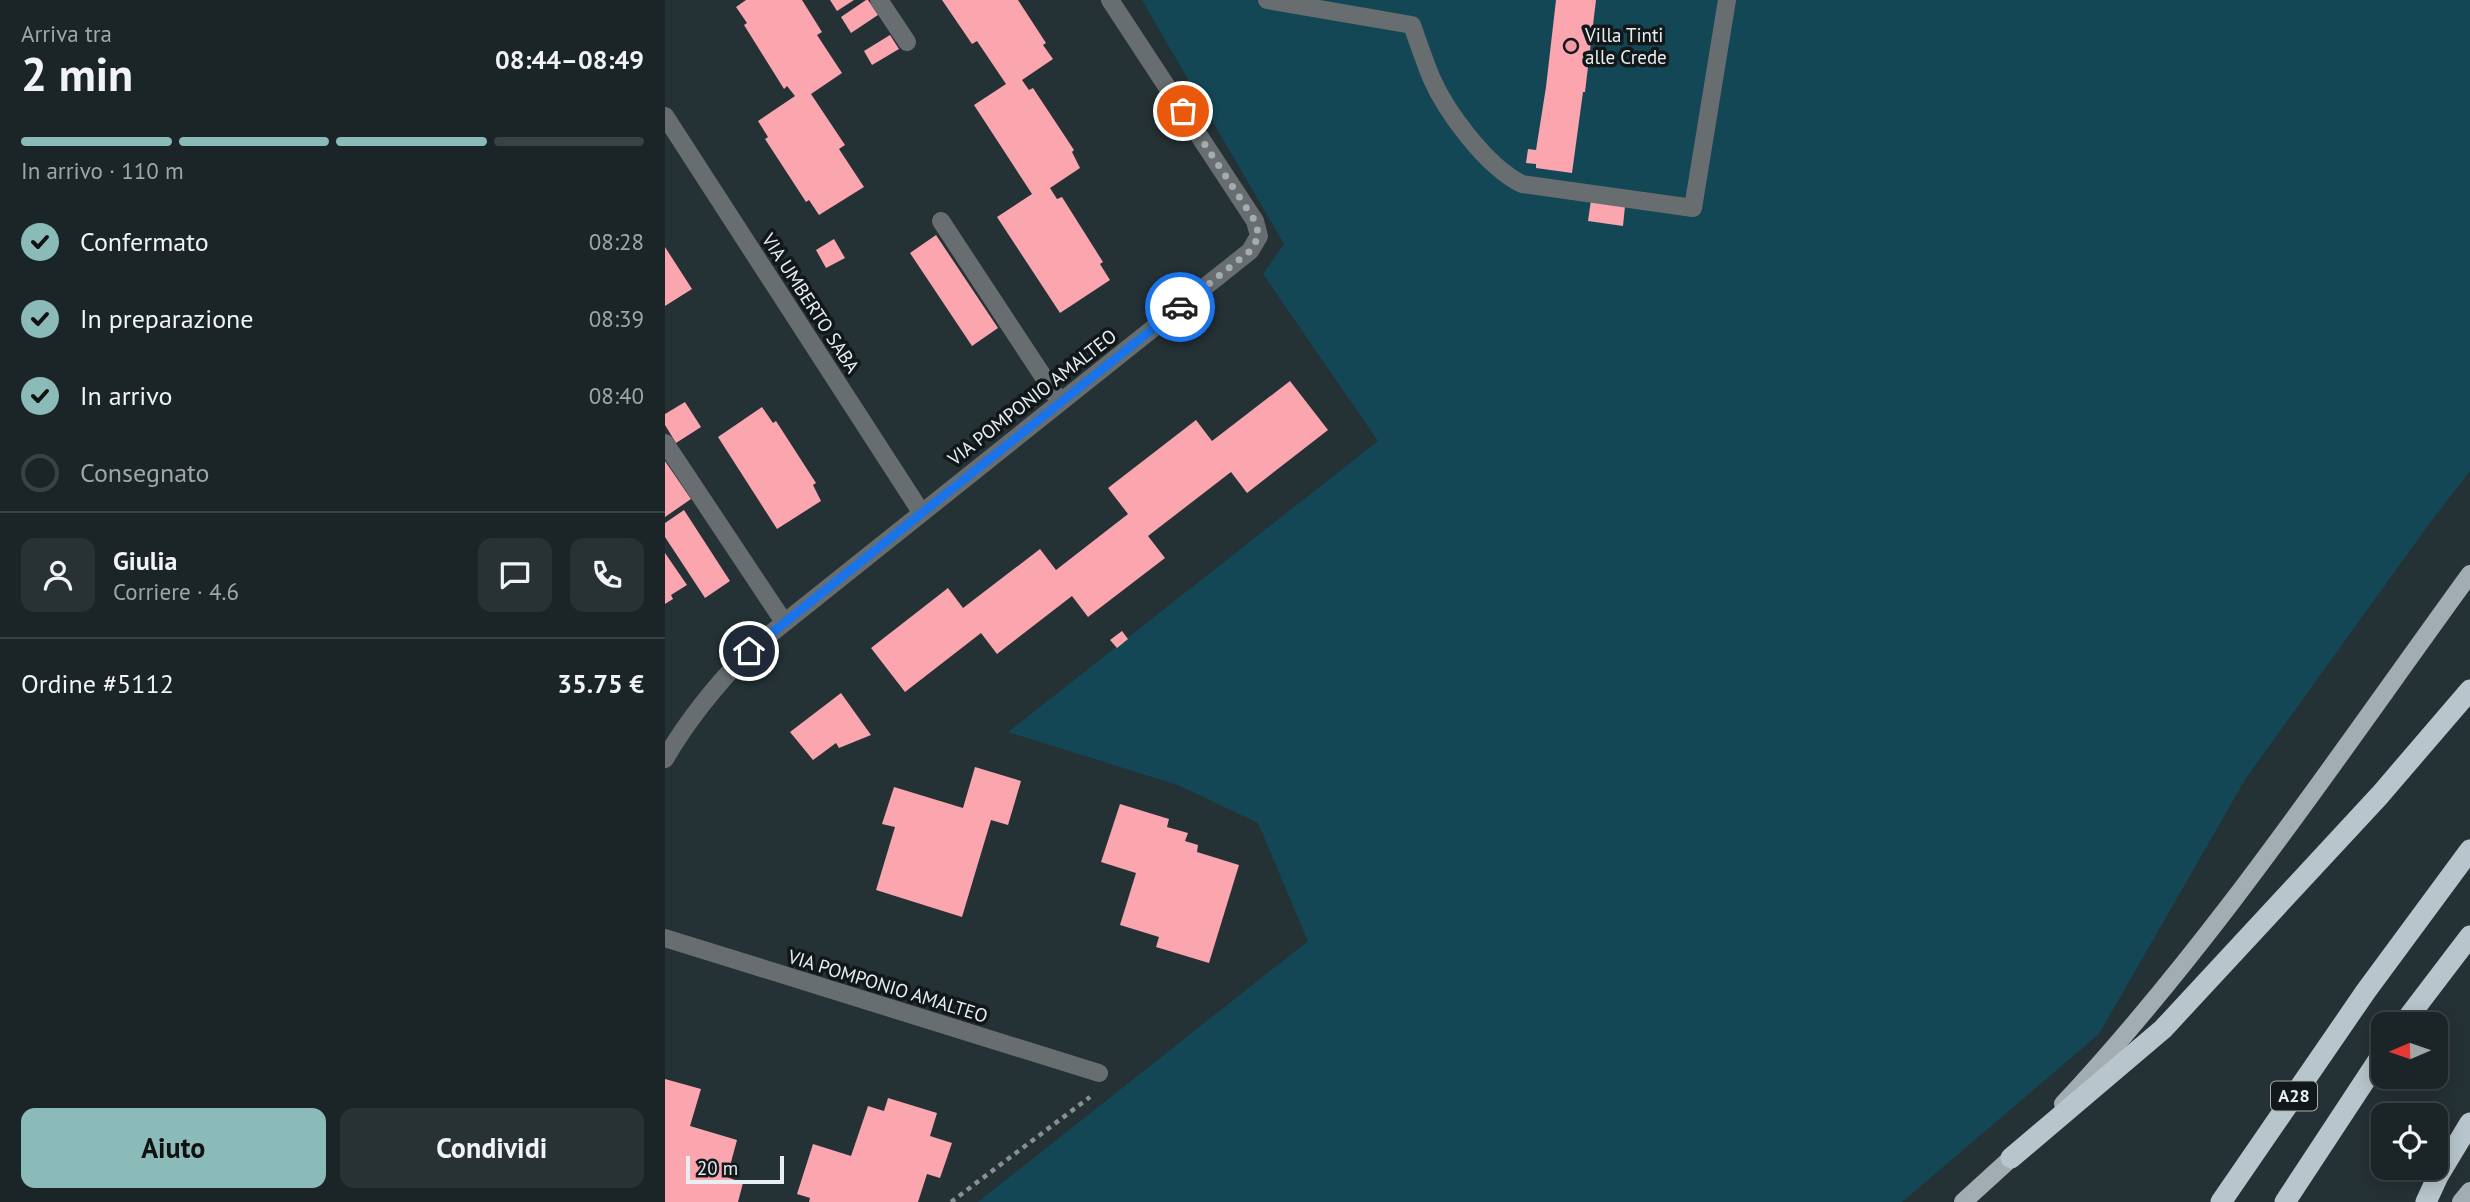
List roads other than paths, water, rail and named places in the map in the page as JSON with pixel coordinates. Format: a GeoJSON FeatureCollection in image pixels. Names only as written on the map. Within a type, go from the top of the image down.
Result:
{"type":"FeatureCollection","features":[{"type":"Feature","properties":{"kind":"highway"},"geometry":{"type":"LineString","coordinates":[[2011,1158],[2163,1029],[2380,795],[2470,690]]}},
{"type":"Feature","properties":{"kind":"highway","name":"A28"},"geometry":{"type":"LineString","coordinates":[[2221,1202],[2366,991],[2470,850]]}},
{"type":"Feature","properties":{"kind":"highway"},"geometry":{"type":"LineString","coordinates":[[2412,1012],[2470,936]]}},
{"type":"Feature","properties":{"kind":"highway","name":"A28"},"geometry":{"type":"LineString","coordinates":[[2284,1202],[2371,1071]]}},
{"type":"Feature","properties":{"kind":"highway"},"geometry":{"type":"LineString","coordinates":[[2426,1202],[2438,1176],[2470,1123]]}},
{"type":"Feature","properties":{"kind":"main road"},"geometry":{"type":"LineString","coordinates":[[1963,1202],[2011,1158],[2115,1048],[2220,919],[2470,574]]}},
{"type":"Feature","properties":{"kind":"main road"},"geometry":{"type":"LineString","coordinates":[[2461,1202],[2470,1191]]}},
{"type":"Feature","properties":{"kind":"street"},"geometry":{"type":"LineString","coordinates":[[879,0],[907,42]]}},
{"type":"Feature","properties":{"kind":"street","name":"VIA POMPONIO AMALTEO"},"geometry":{"type":"LineString","coordinates":[[665,759],[680,733],[722,679],[749,651],[1250,251],[1259,236],[1255,221],[1110,0]]}},
{"type":"Feature","properties":{"kind":"street"},"geometry":{"type":"LineString","coordinates":[[1267,0],[1412,25],[1432,79],[1451,111],[1478,148],[1510,178],[1522,184],[1693,208],[1727,0]]}},
{"type":"Feature","properties":{"kind":"street","name":"VIA UMBERTO SABA"},"geometry":{"type":"LineString","coordinates":[[665,116],[921,512]]}},
{"type":"Feature","properties":{"kind":"street"},"geometry":{"type":"LineString","coordinates":[[941,221],[1059,402]]}},
{"type":"Feature","properties":{"kind":"street"},"geometry":{"type":"LineString","coordinates":[[665,443],[784,622]]}},
{"type":"Feature","properties":{"kind":"street","name":"VIA POMPONIO AMALTEO"},"geometry":{"type":"LineString","coordinates":[[665,938],[1099,1073]]}},
{"type":"Feature","properties":{"kind":"place","name":"Villa Tinti alle Crede"},"geometry":{"type":"Point","coordinates":[1571,46]}}]}
